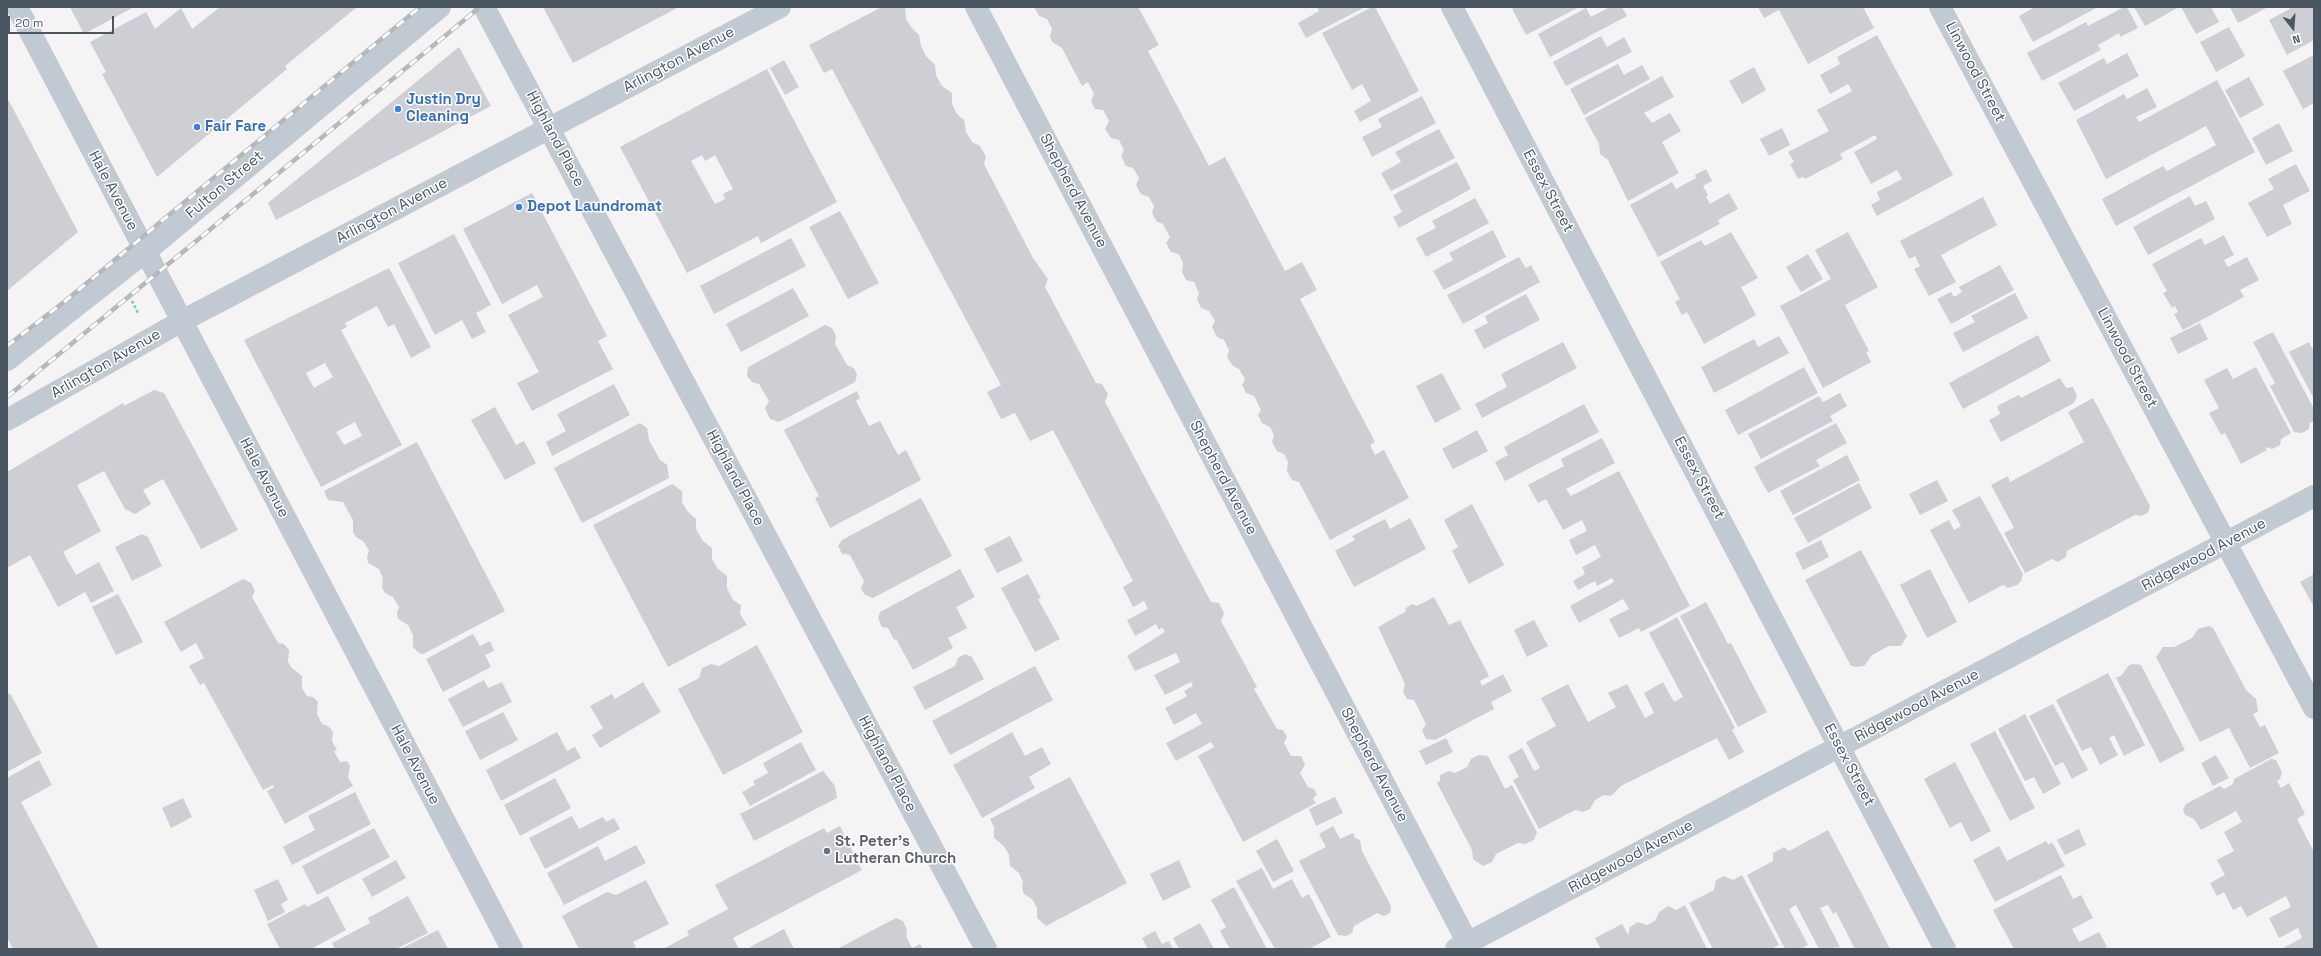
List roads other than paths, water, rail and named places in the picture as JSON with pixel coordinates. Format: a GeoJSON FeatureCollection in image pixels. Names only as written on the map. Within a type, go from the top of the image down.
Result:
{"type":"FeatureCollection","features":[{"type":"Feature","properties":{"kind":"street","name":"Hale Avenue"},"geometry":{"type":"LineString","coordinates":[[17,7],[512,949]]}},
{"type":"Feature","properties":{"kind":"street","name":"Fulton Street"},"geometry":{"type":"LineString","coordinates":[[7,360],[145,252],[440,7]]}},
{"type":"Feature","properties":{"kind":"street","name":"Highland Place"},"geometry":{"type":"LineString","coordinates":[[484,7],[986,949]]}},
{"type":"Feature","properties":{"kind":"street","name":"Arlington Avenue"},"geometry":{"type":"LineString","coordinates":[[7,420],[182,321],[780,7]]}},
{"type":"Feature","properties":{"kind":"street","name":"Shepherd Avenue"},"geometry":{"type":"LineString","coordinates":[[976,7],[1465,947]]}},
{"type":"Feature","properties":{"kind":"street","name":"Essex Street"},"geometry":{"type":"LineString","coordinates":[[1452,7],[1945,949]]}},
{"type":"Feature","properties":{"kind":"street","name":"Linwood Street"},"geometry":{"type":"LineString","coordinates":[[1940,7],[2314,708]]}},
{"type":"Feature","properties":{"kind":"street","name":"Ridgewood Avenue"},"geometry":{"type":"LineString","coordinates":[[1465,947],[2314,496]]}},
{"type":"Feature","properties":{"kind":"railway"},"geometry":{"type":"LineString","coordinates":[[7,346],[64,302],[420,7]]}},
{"type":"Feature","properties":{"kind":"railway"},"geometry":{"type":"LineString","coordinates":[[7,397],[480,7]]}},
{"type":"Feature","properties":{"kind":"place","name":"Justin Dry Cleaning"},"geometry":{"type":"Point","coordinates":[398,109]}},
{"type":"Feature","properties":{"kind":"place","name":"Fair Fare"},"geometry":{"type":"Point","coordinates":[197,127]}},
{"type":"Feature","properties":{"kind":"place","name":"Depot Laundromat"},"geometry":{"type":"Point","coordinates":[519,207]}},
{"type":"Feature","properties":{"kind":"place","name":"St. Peter's Lutheran Church"},"geometry":{"type":"Point","coordinates":[827,851]}}]}
